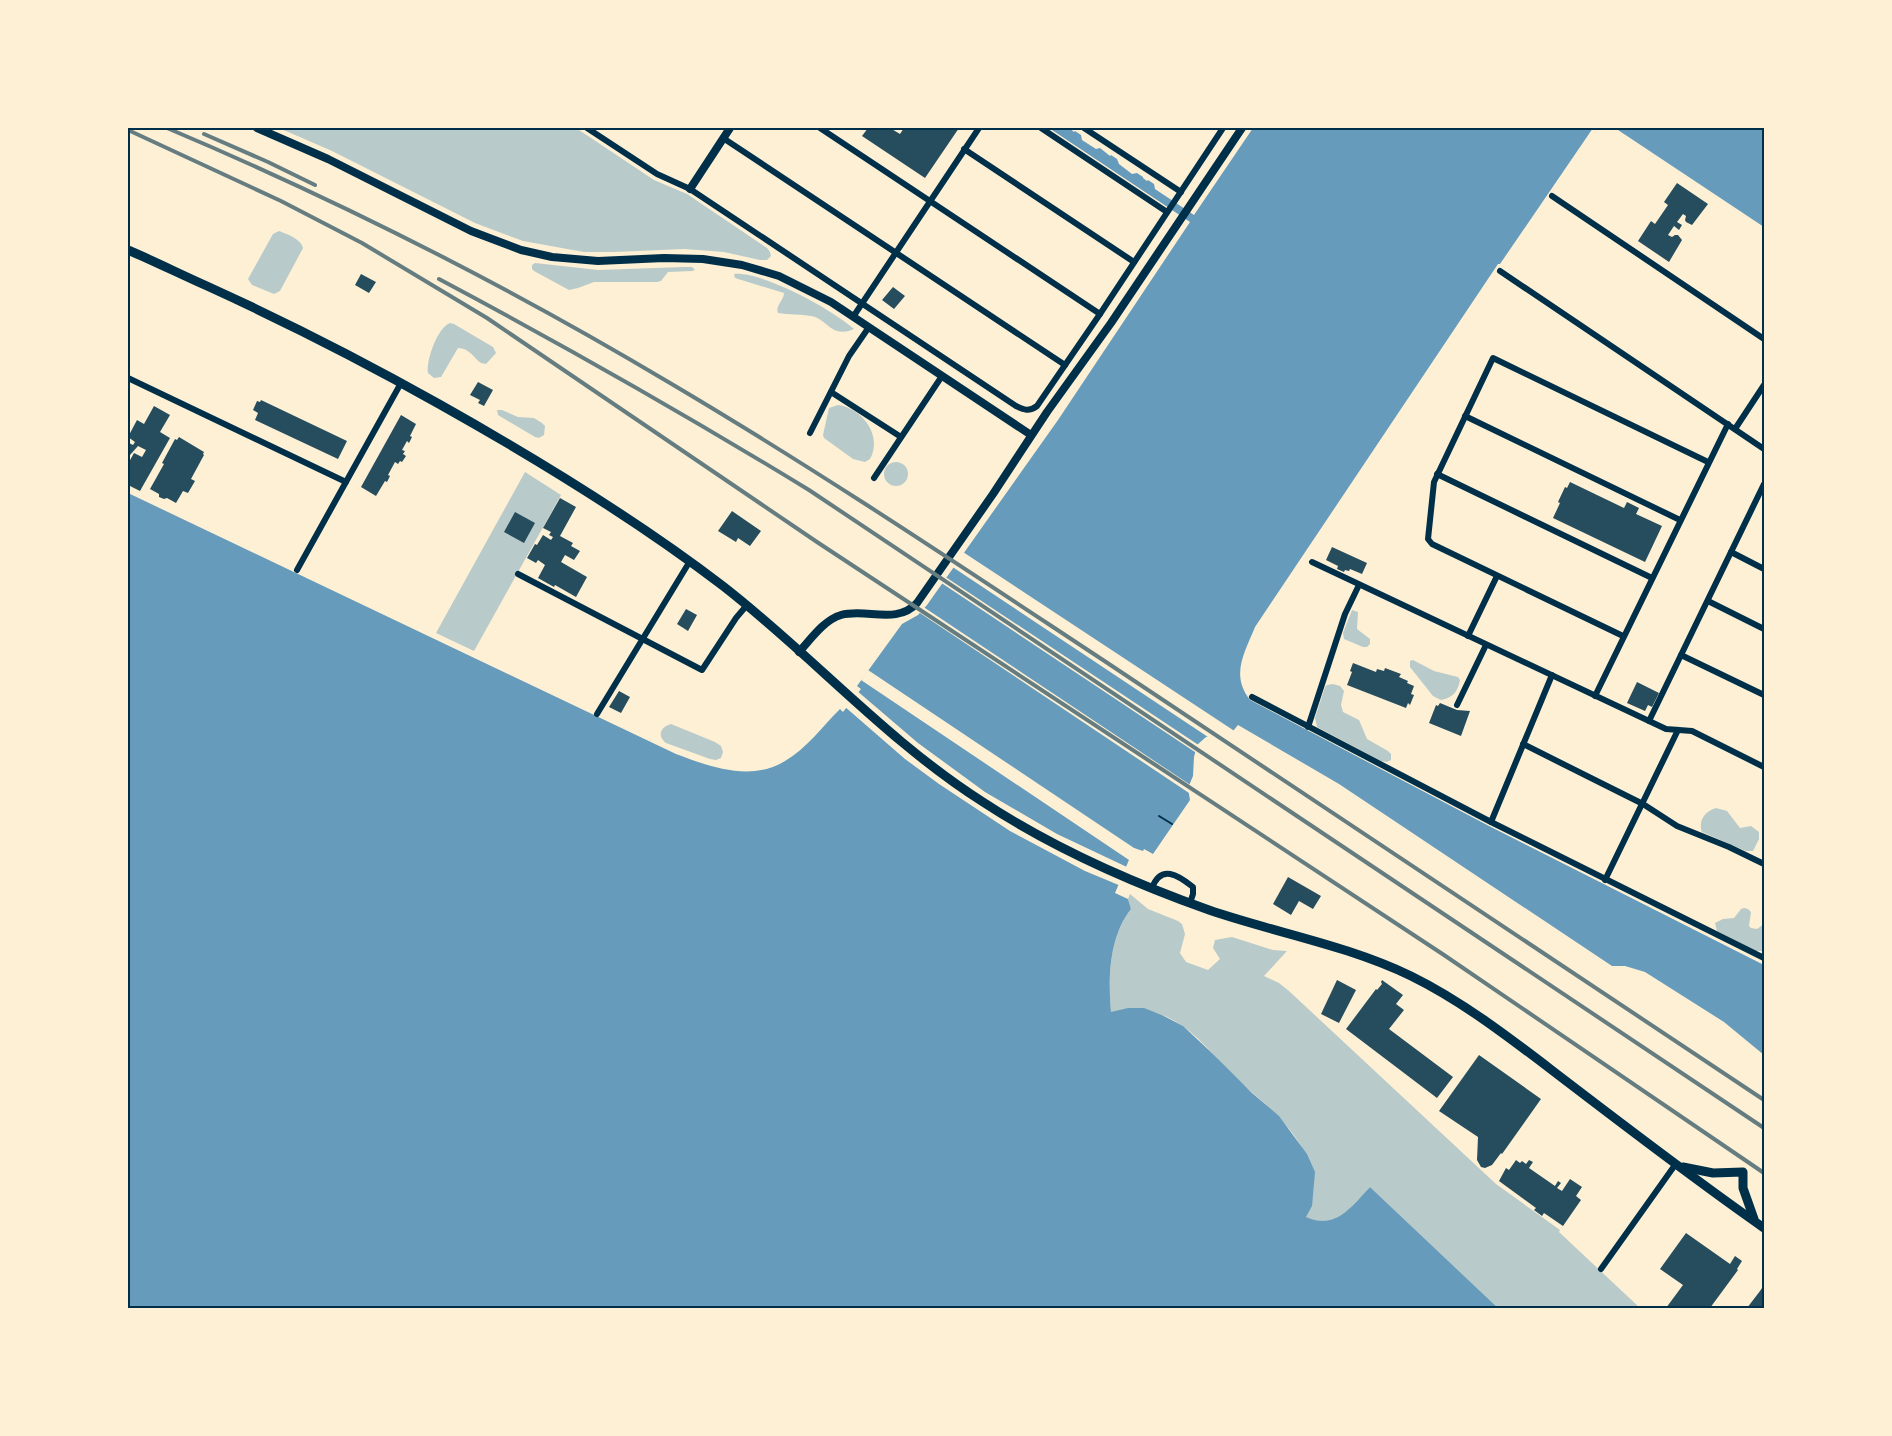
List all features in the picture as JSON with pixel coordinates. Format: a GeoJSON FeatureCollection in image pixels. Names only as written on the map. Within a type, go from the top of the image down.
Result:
{"type":"FeatureCollection","features":[{"type":"Feature","properties":{"kind":"highway"},"geometry":{"type":"LineString","coordinates":[[128,250],[300,330],[401,383],[494,435],[614,508],[690,561],[747,605],[911,751],[980,800],[1052,843],[1128,879],[1190,903],[1375,960],[1429,985],[1503,1034],[1675,1165],[1764,1228]]}},
{"type":"Feature","properties":{"kind":"highway"},"geometry":{"type":"LineString","coordinates":[[1675,1165],[1713,1173],[1745,1169],[1743,1188],[1754,1221]]}},
{"type":"Feature","properties":{"kind":"main road"},"geometry":{"type":"LineString","coordinates":[[799,652],[825,625],[841,615],[855,613],[890,615],[913,607],[1111,323],[1242,128]]}},
{"type":"Feature","properties":{"kind":"street"},"geometry":{"type":"LineString","coordinates":[[256,128],[328,159],[471,231],[505,245],[537,254],[583,261],[684,258],[713,260],[742,265],[779,276],[815,292],[1031,435]]}},
{"type":"Feature","properties":{"kind":"street"},"geometry":{"type":"LineString","coordinates":[[587,128],[657,174],[690,189],[1025,410],[1037,406],[1180,193],[1220,129]]}},
{"type":"Feature","properties":{"kind":"street"},"geometry":{"type":"LineString","coordinates":[[690,189],[730,128]]}},
{"type":"Feature","properties":{"kind":"street"},"geometry":{"type":"LineString","coordinates":[[820,128],[1100,314]]}},
{"type":"Feature","properties":{"kind":"street"},"geometry":{"type":"LineString","coordinates":[[853,317],[979,128]]}},
{"type":"Feature","properties":{"kind":"street"},"geometry":{"type":"LineString","coordinates":[[1041,128],[1168,210]]}},
{"type":"Feature","properties":{"kind":"street"},"geometry":{"type":"LineString","coordinates":[[1084,128],[1180,193]]}},
{"type":"Feature","properties":{"kind":"street"},"geometry":{"type":"LineString","coordinates":[[723,138],[1065,365]]}},
{"type":"Feature","properties":{"kind":"street"},"geometry":{"type":"LineString","coordinates":[[964,149],[1134,262]]}},
{"type":"Feature","properties":{"kind":"street"},"geometry":{"type":"LineString","coordinates":[[1552,196],[1764,339]]}},
{"type":"Feature","properties":{"kind":"street"},"geometry":{"type":"LineString","coordinates":[[1500,271],[1764,449]]}},
{"type":"Feature","properties":{"kind":"street"},"geometry":{"type":"LineString","coordinates":[[810,433],[849,356],[869,327]]}},
{"type":"Feature","properties":{"kind":"street"},"geometry":{"type":"LineString","coordinates":[[1623,636],[1432,544],[1428,539],[1434,482],[1493,358],[1708,462]]}},
{"type":"Feature","properties":{"kind":"street"},"geometry":{"type":"LineString","coordinates":[[874,478],[942,376]]}},
{"type":"Feature","properties":{"kind":"street"},"geometry":{"type":"LineString","coordinates":[[128,378],[346,482]]}},
{"type":"Feature","properties":{"kind":"street"},"geometry":{"type":"LineString","coordinates":[[297,570],[401,383]]}},
{"type":"Feature","properties":{"kind":"street"},"geometry":{"type":"LineString","coordinates":[[1735,429],[1764,385]]}},
{"type":"Feature","properties":{"kind":"street"},"geometry":{"type":"LineString","coordinates":[[831,392],[901,437]]}},
{"type":"Feature","properties":{"kind":"street"},"geometry":{"type":"LineString","coordinates":[[1465,417],[1680,520]]}},
{"type":"Feature","properties":{"kind":"street"},"geometry":{"type":"LineString","coordinates":[[1595,696],[1728,424]]}},
{"type":"Feature","properties":{"kind":"street"},"geometry":{"type":"LineString","coordinates":[[1437,474],[1652,578]]}},
{"type":"Feature","properties":{"kind":"street"},"geometry":{"type":"LineString","coordinates":[[1649,721],[1731,552],[1762,497],[1764,484]]}},
{"type":"Feature","properties":{"kind":"street"},"geometry":{"type":"LineString","coordinates":[[1731,552],[1764,568]]}},
{"type":"Feature","properties":{"kind":"street"},"geometry":{"type":"LineString","coordinates":[[597,714],[690,561]]}},
{"type":"Feature","properties":{"kind":"street"},"geometry":{"type":"LineString","coordinates":[[1312,562],[1666,729],[1692,731],[1764,767]]}},
{"type":"Feature","properties":{"kind":"street"},"geometry":{"type":"LineString","coordinates":[[518,574],[702,670],[747,605]]}},
{"type":"Feature","properties":{"kind":"street"},"geometry":{"type":"LineString","coordinates":[[1468,636],[1497,576]]}},
{"type":"Feature","properties":{"kind":"street"},"geometry":{"type":"LineString","coordinates":[[1308,727],[1345,614],[1359,585]]}},
{"type":"Feature","properties":{"kind":"street"},"geometry":{"type":"LineString","coordinates":[[1708,601],[1764,629]]}},
{"type":"Feature","properties":{"kind":"street"},"geometry":{"type":"LineString","coordinates":[[1457,705],[1486,645]]}},
{"type":"Feature","properties":{"kind":"street"},"geometry":{"type":"LineString","coordinates":[[1681,655],[1764,695]]}},
{"type":"Feature","properties":{"kind":"street"},"geometry":{"type":"LineString","coordinates":[[1491,822],[1552,675]]}},
{"type":"Feature","properties":{"kind":"street"},"geometry":{"type":"LineString","coordinates":[[1252,697],[1491,822],[1764,958]]}},
{"type":"Feature","properties":{"kind":"street"},"geometry":{"type":"LineString","coordinates":[[1605,880],[1678,730]]}},
{"type":"Feature","properties":{"kind":"street"},"geometry":{"type":"LineString","coordinates":[[1523,744],[1642,804],[1677,826],[1726,845],[1764,864]]}},
{"type":"Feature","properties":{"kind":"street"},"geometry":{"type":"LineString","coordinates":[[1152,888],[1159,875],[1169,873],[1192,887],[1193,894],[1190,903]]}},
{"type":"Feature","properties":{"kind":"street"},"geometry":{"type":"LineString","coordinates":[[1600,1269],[1675,1165]]}},
{"type":"Feature","properties":{"kind":"path"},"geometry":{"type":"LineString","coordinates":[[1159,816],[1172,824]]}},
{"type":"Feature","properties":{"kind":"shaded area"},"geometry":{"type":"Polygon","coordinates":[[[279,128],[576,128],[654,180],[687,194],[767,248],[771,256],[767,260],[760,260],[724,252],[684,249],[584,252],[523,241],[475,223],[332,151],[279,128]]]}},
{"type":"Feature","properties":{"kind":"shaded area"},"geometry":{"type":"Polygon","coordinates":[[[279,231],[297,239],[303,248],[280,291],[274,294],[252,285],[248,279],[273,234],[279,231]]]}},
{"type":"Feature","properties":{"kind":"shaded area"},"geometry":{"type":"Polygon","coordinates":[[[535,263],[598,270],[692,267],[695,270],[668,272],[661,281],[657,282],[594,282],[569,290],[534,271],[532,265],[535,263]]]}},
{"type":"Feature","properties":{"kind":"shaded area"},"geometry":{"type":"Polygon","coordinates":[[[734,274],[762,279],[797,293],[854,329],[840,332],[811,316],[778,313],[784,293],[735,278],[734,274]]]}},
{"type":"Feature","properties":{"kind":"shaded area"},"geometry":{"type":"Polygon","coordinates":[[[450,323],[493,347],[496,353],[486,364],[481,363],[471,353],[458,348],[441,377],[434,378],[428,373],[431,353],[441,331],[450,323]]]}},
{"type":"Feature","properties":{"kind":"shaded area"},"geometry":{"type":"Polygon","coordinates":[[[838,405],[855,411],[868,424],[874,441],[870,459],[865,462],[853,459],[824,438],[829,408],[838,405]]]}},
{"type":"Feature","properties":{"kind":"shaded area"},"geometry":{"type":"Polygon","coordinates":[[[497,410],[518,417],[534,418],[545,426],[544,435],[539,438],[535,437],[498,415],[497,410]]]}},
{"type":"Feature","properties":{"kind":"shaded area"},"geometry":{"type":"Polygon","coordinates":[[[896,462],[905,465],[908,474],[905,483],[896,486],[887,483],[884,474],[887,465],[896,462]]]}},
{"type":"Feature","properties":{"kind":"shaded area"},"geometry":{"type":"Polygon","coordinates":[[[525,472],[561,495],[474,651],[436,633],[525,472]]]}},
{"type":"Feature","properties":{"kind":"shaded area"},"geometry":{"type":"Polygon","coordinates":[[[1352,610],[1358,612],[1357,629],[1370,639],[1367,647],[1344,639],[1343,633],[1352,610]]]}},
{"type":"Feature","properties":{"kind":"shaded area"},"geometry":{"type":"Polygon","coordinates":[[[1413,660],[1434,671],[1458,677],[1460,680],[1456,691],[1449,698],[1441,700],[1433,696],[1410,667],[1410,661],[1413,660]]]}},
{"type":"Feature","properties":{"kind":"shaded area"},"geometry":{"type":"Polygon","coordinates":[[[1333,684],[1340,686],[1344,691],[1341,705],[1343,712],[1359,720],[1367,739],[1388,751],[1391,754],[1391,760],[1381,761],[1317,727],[1315,718],[1325,687],[1333,684]]]}},
{"type":"Feature","properties":{"kind":"shaded area"},"geometry":{"type":"Polygon","coordinates":[[[671,724],[721,746],[723,752],[721,758],[710,759],[666,743],[661,738],[661,732],[664,727],[671,724]]]}},
{"type":"Feature","properties":{"kind":"shaded area"},"geometry":{"type":"Polygon","coordinates":[[[1716,808],[1727,811],[1740,828],[1751,826],[1759,832],[1759,839],[1753,851],[1746,851],[1702,832],[1703,817],[1716,808]]]}},
{"type":"Feature","properties":{"kind":"shaded area"},"geometry":{"type":"Polygon","coordinates":[[[1130,894],[1148,909],[1182,924],[1185,934],[1180,953],[1186,962],[1208,970],[1220,959],[1213,948],[1215,940],[1232,937],[1273,950],[1287,951],[1264,976],[1289,991],[1496,1184],[1560,1230],[1559,1232],[1640,1308],[1498,1308],[1370,1187],[1349,1209],[1334,1218],[1326,1221],[1305,1217],[1306,1157],[1298,1141],[1282,1121],[1185,1027],[1158,1013],[1145,1010],[1124,1009],[1111,1013],[1110,973],[1114,945],[1118,932],[1131,909],[1128,899],[1130,894]]]}},
{"type":"Feature","properties":{"kind":"shaded area"},"geometry":{"type":"Polygon","coordinates":[[[1744,908],[1751,912],[1749,926],[1751,928],[1757,929],[1764,924],[1763,951],[1756,951],[1717,931],[1715,923],[1723,919],[1734,918],[1744,908]]]}},
{"type":"Feature","properties":{"kind":"water"},"geometry":{"type":"Polygon","coordinates":[[[1049,128],[1069,128],[1075,131],[1081,135],[1082,140],[1117,159],[1119,164],[1132,174],[1137,173],[1148,180],[1154,184],[1155,189],[1194,215],[1253,128],[1593,128],[1498,264],[1255,627],[1241,664],[1241,682],[1250,700],[1489,826],[1764,965],[1764,1055],[1724,1022],[1645,972],[1625,966],[1612,966],[1339,784],[1238,725],[1233,731],[1206,737],[1197,745],[1193,776],[1188,788],[1190,800],[1153,854],[1144,849],[1143,851],[1134,848],[1115,893],[1128,899],[1131,909],[1118,932],[1114,945],[1110,972],[1111,1012],[1128,1008],[1144,1008],[1183,1026],[1279,1116],[1307,1154],[1315,1172],[1312,1206],[1306,1217],[1326,1221],[1334,1218],[1349,1209],[1370,1187],[1498,1308],[128,1308],[128,493],[676,754],[703,764],[731,770],[759,771],[772,767],[800,750],[840,709],[843,712],[861,689],[857,686],[902,624],[918,615],[927,605],[1058,420],[1190,222],[1049,128]]]}},
{"type":"Feature","properties":{"kind":"water"},"geometry":{"type":"Polygon","coordinates":[[[1615,128],[1764,128],[1764,227],[1615,128]]]}},
{"type":"Feature","properties":{"kind":"pier"},"geometry":{"type":"Polygon","coordinates":[[[962,551],[1236,732],[1211,739],[951,566],[962,551]]]}},
{"type":"Feature","properties":{"kind":"pier"},"geometry":{"type":"Polygon","coordinates":[[[944,576],[1200,746],[1198,754],[940,582],[944,576]]]}},
{"type":"Feature","properties":{"kind":"pier"},"geometry":{"type":"Polygon","coordinates":[[[922,606],[1192,786],[1192,795],[917,611],[922,606]]]}},
{"type":"Feature","properties":{"kind":"pier"},"geometry":{"type":"Polygon","coordinates":[[[868,670],[1143,854],[1136,851],[1132,862],[861,680],[868,670]]]}},
{"type":"Feature","properties":{"kind":"pier"},"geometry":{"type":"Polygon","coordinates":[[[856,690],[918,743],[985,792],[1057,834],[1129,868],[1121,886],[1085,871],[1010,831],[905,759],[844,706],[856,690]]]}},
{"type":"Feature","properties":{"kind":"building"},"geometry":{"type":"Polygon","coordinates":[[[868,128],[890,128],[900,134],[904,128],[959,128],[925,178],[862,136],[868,128]]]}},
{"type":"Feature","properties":{"kind":"building"},"geometry":{"type":"Polygon","coordinates":[[[1677,183],[1708,204],[1692,225],[1686,222],[1686,216],[1683,214],[1677,222],[1682,225],[1679,230],[1674,226],[1668,235],[1672,237],[1678,235],[1682,240],[1669,262],[1638,241],[1651,221],[1655,224],[1668,205],[1664,202],[1677,183]]]}},
{"type":"Feature","properties":{"kind":"building"},"geometry":{"type":"Polygon","coordinates":[[[361,274],[376,282],[369,293],[355,285],[361,274]]]}},
{"type":"Feature","properties":{"kind":"building"},"geometry":{"type":"Polygon","coordinates":[[[893,287],[905,296],[894,309],[882,300],[893,287]]]}},
{"type":"Feature","properties":{"kind":"building"},"geometry":{"type":"Polygon","coordinates":[[[478,382],[493,390],[484,406],[478,403],[480,400],[470,395],[478,382]]]}},
{"type":"Feature","properties":{"kind":"building"},"geometry":{"type":"Polygon","coordinates":[[[261,400],[347,441],[338,459],[255,420],[258,413],[253,410],[257,401],[261,400]]]}},
{"type":"Feature","properties":{"kind":"building"},"geometry":{"type":"Polygon","coordinates":[[[154,406],[170,415],[160,432],[170,438],[140,491],[128,485],[128,461],[134,453],[142,457],[146,450],[138,446],[130,455],[128,454],[129,443],[133,445],[135,442],[128,437],[137,420],[144,424],[154,406]]]}},
{"type":"Feature","properties":{"kind":"building"},"geometry":{"type":"Polygon","coordinates":[[[401,415],[416,424],[410,436],[412,437],[402,450],[405,451],[403,454],[406,456],[402,462],[398,464],[395,462],[387,482],[385,481],[376,496],[361,487],[401,415]]]}},
{"type":"Feature","properties":{"kind":"building"},"geometry":{"type":"Polygon","coordinates":[[[179,437],[204,452],[204,455],[191,479],[195,481],[188,493],[183,491],[176,503],[159,497],[159,494],[150,489],[175,439],[179,437]]]}},
{"type":"Feature","properties":{"kind":"building"},"geometry":{"type":"Polygon","coordinates":[[[1570,482],[1624,508],[1627,502],[1639,508],[1636,514],[1662,526],[1645,562],[1553,518],[1565,487],[1567,488],[1570,482]]]}},
{"type":"Feature","properties":{"kind":"building"},"geometry":{"type":"Polygon","coordinates":[[[560,498],[576,507],[560,536],[573,543],[571,546],[580,551],[574,560],[565,555],[561,562],[587,577],[576,597],[538,578],[545,565],[538,560],[536,563],[527,558],[543,535],[551,540],[553,537],[549,535],[551,532],[543,528],[560,498]]]}},
{"type":"Feature","properties":{"kind":"building"},"geometry":{"type":"Polygon","coordinates":[[[732,511],[761,531],[750,546],[738,538],[736,542],[718,531],[732,511]]]}},
{"type":"Feature","properties":{"kind":"building"},"geometry":{"type":"Polygon","coordinates":[[[515,512],[535,523],[524,543],[504,532],[515,512]]]}},
{"type":"Feature","properties":{"kind":"building"},"geometry":{"type":"Polygon","coordinates":[[[1332,547],[1367,563],[1362,574],[1350,569],[1344,572],[1326,560],[1332,547]]]}},
{"type":"Feature","properties":{"kind":"building"},"geometry":{"type":"Polygon","coordinates":[[[686,609],[697,615],[688,631],[677,624],[686,609]]]}},
{"type":"Feature","properties":{"kind":"building"},"geometry":{"type":"Polygon","coordinates":[[[1353,663],[1376,672],[1377,669],[1384,671],[1385,668],[1401,674],[1399,677],[1414,686],[1411,694],[1414,695],[1410,705],[1408,703],[1406,708],[1347,685],[1353,663]]]}},
{"type":"Feature","properties":{"kind":"building"},"geometry":{"type":"Polygon","coordinates":[[[1637,682],[1659,693],[1652,707],[1648,705],[1645,711],[1627,703],[1637,682]]]}},
{"type":"Feature","properties":{"kind":"building"},"geometry":{"type":"Polygon","coordinates":[[[619,691],[630,697],[621,713],[609,707],[619,691]]]}},
{"type":"Feature","properties":{"kind":"building"},"geometry":{"type":"Polygon","coordinates":[[[1440,703],[1457,710],[1470,711],[1461,736],[1429,723],[1436,705],[1440,703]]]}},
{"type":"Feature","properties":{"kind":"building"},"geometry":{"type":"Polygon","coordinates":[[[1288,877],[1321,896],[1313,909],[1299,901],[1291,915],[1273,904],[1288,877]]]}},
{"type":"Feature","properties":{"kind":"building"},"geometry":{"type":"Polygon","coordinates":[[[1337,980],[1356,990],[1339,1023],[1321,1014],[1337,980]]]}},
{"type":"Feature","properties":{"kind":"building"},"geometry":{"type":"Polygon","coordinates":[[[1382,980],[1403,995],[1396,1004],[1404,1010],[1389,1029],[1453,1077],[1437,1098],[1346,1029],[1382,984],[1382,980]]]}},
{"type":"Feature","properties":{"kind":"building"},"geometry":{"type":"Polygon","coordinates":[[[1479,1055],[1541,1099],[1502,1154],[1492,1165],[1485,1168],[1481,1167],[1477,1160],[1478,1137],[1439,1111],[1479,1055]]]}},
{"type":"Feature","properties":{"kind":"building"},"geometry":{"type":"Polygon","coordinates":[[[1516,1160],[1526,1164],[1529,1160],[1533,1162],[1529,1168],[1555,1186],[1558,1181],[1561,1183],[1557,1188],[1562,1191],[1570,1179],[1582,1187],[1576,1196],[1581,1200],[1563,1226],[1544,1213],[1542,1216],[1534,1210],[1536,1208],[1499,1181],[1506,1168],[1509,1170],[1516,1160]]]}},
{"type":"Feature","properties":{"kind":"building"},"geometry":{"type":"Polygon","coordinates":[[[1686,1233],[1730,1264],[1735,1256],[1742,1261],[1710,1308],[1666,1308],[1683,1285],[1660,1269],[1686,1233]]]}},
{"type":"Feature","properties":{"kind":"building"},"geometry":{"type":"Polygon","coordinates":[[[1764,1285],[1764,1308],[1747,1308],[1760,1291],[1764,1285]]]}},
{"type":"Feature","properties":{"kind":"railway"},"geometry":{"type":"LineString","coordinates":[[167,128],[360,215],[486,279],[609,347],[726,416],[998,591],[1764,1100]]}},
{"type":"Feature","properties":{"kind":"railway"},"geometry":{"type":"LineString","coordinates":[[128,130],[281,201],[362,243],[487,318],[817,542],[1444,955],[1764,1173]]}},
{"type":"Feature","properties":{"kind":"railway"},"geometry":{"type":"LineString","coordinates":[[204,134],[315,185]]}},
{"type":"Feature","properties":{"kind":"railway"},"geometry":{"type":"LineString","coordinates":[[439,279],[626,382],[809,490],[1764,1128]]}}]}
